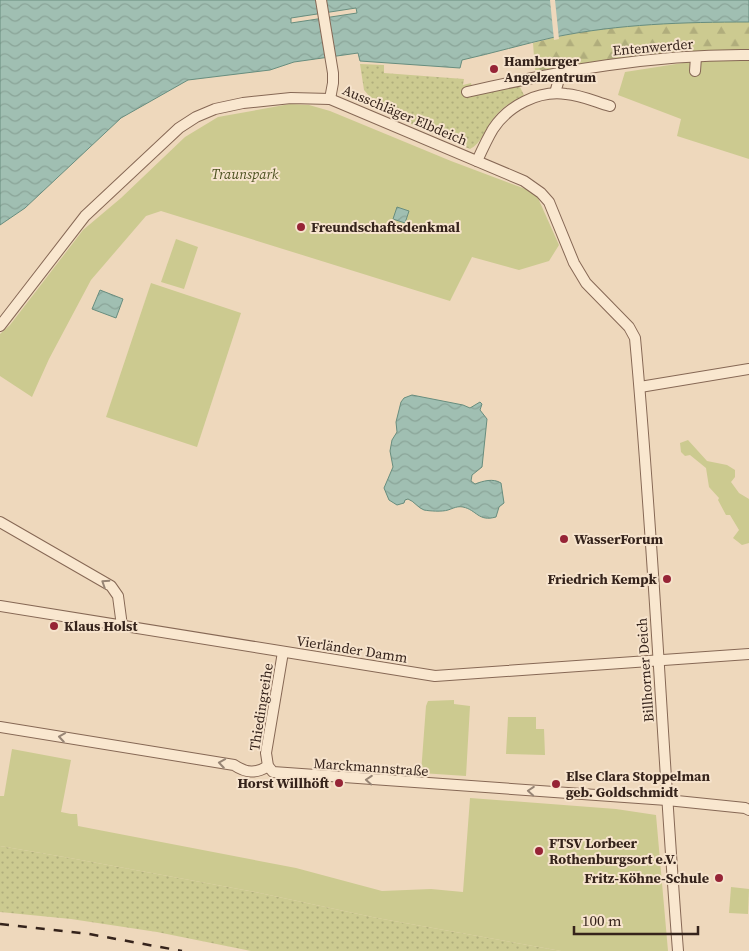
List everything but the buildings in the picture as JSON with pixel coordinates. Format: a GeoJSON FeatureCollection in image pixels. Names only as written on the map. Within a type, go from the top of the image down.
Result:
{"type":"FeatureCollection","features":[{"type":"Feature","properties":{"kind":"street"},"geometry":{"type":"LineString","coordinates":[[322,0],[333,83],[330,99]]}},
{"type":"Feature","properties":{"kind":"street","name":"Entenwerder"},"geometry":{"type":"LineString","coordinates":[[467,92],[561,72],[628,63],[696,57],[749,55]]}},
{"type":"Feature","properties":{"kind":"street"},"geometry":{"type":"LineString","coordinates":[[695,71],[696,57]]}},
{"type":"Feature","properties":{"kind":"street"},"geometry":{"type":"LineString","coordinates":[[556,93],[561,72]]}},
{"type":"Feature","properties":{"kind":"street"},"geometry":{"type":"LineString","coordinates":[[477,161],[492,131],[505,115],[514,107],[529,100],[556,93],[574,95],[610,106]]}},
{"type":"Feature","properties":{"kind":"street","name":"Ausschläger Elbdeich"},"geometry":{"type":"LineString","coordinates":[[0,326],[85,216],[179,128],[196,117],[215,109],[243,103],[291,98],[330,99],[536,188],[546,198],[580,274],[592,291],[636,338],[640,387]]}},
{"type":"Feature","properties":{"kind":"street"},"geometry":{"type":"LineString","coordinates":[[640,387],[749,369]]}},
{"type":"Feature","properties":{"kind":"street","name":"Billhorner Deich"},"geometry":{"type":"LineString","coordinates":[[640,387],[678,951]]}},
{"type":"Feature","properties":{"kind":"street"},"geometry":{"type":"LineString","coordinates":[[0,522],[111,586],[118,596],[122,626]]}},
{"type":"Feature","properties":{"kind":"street","name":"Vierländer Damm"},"geometry":{"type":"LineString","coordinates":[[0,606],[435,676],[749,654]]}},
{"type":"Feature","properties":{"kind":"street","name":"Thiedingreihe"},"geometry":{"type":"LineString","coordinates":[[268,766],[267,750],[283,652]]}},
{"type":"Feature","properties":{"kind":"street"},"geometry":{"type":"LineString","coordinates":[[0,727],[234,765],[246,772],[254,772],[268,766]]}},
{"type":"Feature","properties":{"kind":"street","name":"Marckmannstraße"},"geometry":{"type":"LineString","coordinates":[[268,766],[273,772],[278,774],[667,800],[745,808],[749,810]]}},
{"type":"Feature","properties":{"kind":"green space"},"geometry":{"type":"Polygon","coordinates":[[[685,22],[749,22],[749,49],[632,58],[535,70],[533,43],[589,31],[685,22]]]}},
{"type":"Feature","properties":{"kind":"green space"},"geometry":{"type":"Polygon","coordinates":[[[749,58],[749,159],[677,136],[681,119],[618,95],[625,72],[702,60],[749,58]]]}},
{"type":"Feature","properties":{"kind":"green space"},"geometry":{"type":"Polygon","coordinates":[[[360,64],[384,65],[384,73],[464,79],[463,85],[471,83],[472,87],[519,85],[524,95],[511,102],[496,115],[480,140],[470,149],[367,105],[370,97],[364,90],[360,64]]]}},
{"type":"Feature","properties":{"kind":"green space","name":"Traunspark"},"geometry":{"type":"Polygon","coordinates":[[[290,104],[309,105],[330,111],[451,161],[531,191],[538,198],[559,245],[549,261],[519,270],[472,257],[450,301],[161,211],[146,216],[91,280],[49,359],[32,397],[0,376],[0,334],[10,325],[83,230],[121,198],[185,137],[218,117],[290,104]]]}},
{"type":"Feature","properties":{"kind":"green space"},"geometry":{"type":"Polygon","coordinates":[[[176,239],[198,247],[184,289],[161,282],[176,239]]]}},
{"type":"Feature","properties":{"kind":"green space"},"geometry":{"type":"Polygon","coordinates":[[[151,283],[241,313],[197,447],[106,417],[151,283]]]}},
{"type":"Feature","properties":{"kind":"green space"},"geometry":{"type":"Polygon","coordinates":[[[688,440],[707,461],[727,465],[735,470],[735,477],[731,482],[739,493],[749,499],[749,543],[742,545],[733,538],[739,530],[730,515],[726,515],[718,500],[719,498],[709,487],[706,468],[690,455],[685,456],[681,452],[680,443],[688,440]]]}},
{"type":"Feature","properties":{"kind":"green space"},"geometry":{"type":"Polygon","coordinates":[[[454,700],[454,704],[470,706],[466,776],[421,773],[426,706],[428,701],[454,700]]]}},
{"type":"Feature","properties":{"kind":"green space"},"geometry":{"type":"Polygon","coordinates":[[[508,717],[536,717],[536,729],[544,729],[545,755],[506,754],[508,717]]]}},
{"type":"Feature","properties":{"kind":"green space"},"geometry":{"type":"Polygon","coordinates":[[[12,749],[71,760],[61,812],[77,814],[78,826],[296,868],[382,891],[431,889],[463,892],[470,798],[616,809],[656,815],[668,951],[561,951],[377,918],[255,892],[0,846],[0,796],[4,796],[12,749]]]}},
{"type":"Feature","properties":{"kind":"green space"},"geometry":{"type":"Polygon","coordinates":[[[0,846],[255,892],[377,918],[561,951],[251,951],[157,932],[71,919],[0,912],[0,846]]]}},
{"type":"Feature","properties":{"kind":"green space"},"geometry":{"type":"Polygon","coordinates":[[[731,887],[749,889],[748,914],[729,913],[731,887]]]}},
{"type":"Feature","properties":{"kind":"water"},"geometry":{"type":"Polygon","coordinates":[[[0,0],[749,0],[749,22],[652,25],[603,29],[555,37],[462,60],[460,68],[360,61],[358,53],[294,62],[270,70],[188,80],[121,118],[25,208],[0,225],[0,0]],[[356,8],[291,18],[291,23],[357,13],[356,8]]]}},
{"type":"Feature","properties":{"kind":"water"},"geometry":{"type":"Polygon","coordinates":[[[397,207],[409,211],[405,223],[393,219],[397,207]]]}},
{"type":"Feature","properties":{"kind":"water"},"geometry":{"type":"Polygon","coordinates":[[[100,290],[123,299],[116,318],[92,309],[100,290]]]}},
{"type":"Feature","properties":{"kind":"water"},"geometry":{"type":"Polygon","coordinates":[[[412,395],[470,408],[480,402],[482,404],[480,410],[487,419],[482,467],[472,475],[471,481],[475,484],[491,480],[501,483],[504,503],[499,507],[496,517],[481,517],[468,508],[463,507],[442,511],[429,511],[422,509],[408,499],[404,503],[397,505],[389,500],[384,488],[393,467],[390,451],[392,440],[397,432],[396,422],[401,402],[404,398],[412,395]]]}},
{"type":"Feature","properties":{"kind":"pier"},"geometry":{"type":"Polygon","coordinates":[[[550,0],[555,0],[559,39],[554,40],[550,0]]]}},
{"type":"Feature","properties":{"kind":"railway"},"geometry":{"type":"LineString","coordinates":[[0,924],[89,934],[182,951]]}},
{"type":"Feature","properties":{"kind":"place","name":"Hamburger Angelzentrum"},"geometry":{"type":"Point","coordinates":[494,69]}},
{"type":"Feature","properties":{"kind":"place","name":"Freundschaftsdenkmal"},"geometry":{"type":"Point","coordinates":[301,227]}},
{"type":"Feature","properties":{"kind":"place","name":"WasserForum"},"geometry":{"type":"Point","coordinates":[564,539]}},
{"type":"Feature","properties":{"kind":"place","name":"Friedrich Kempk"},"geometry":{"type":"Point","coordinates":[667,579]}},
{"type":"Feature","properties":{"kind":"place","name":"Klaus Holst"},"geometry":{"type":"Point","coordinates":[54,626]}},
{"type":"Feature","properties":{"kind":"place","name":"Horst Willhöft"},"geometry":{"type":"Point","coordinates":[339,783]}},
{"type":"Feature","properties":{"kind":"place","name":"Else Clara Stoppelman geb. Goldschmidt"},"geometry":{"type":"Point","coordinates":[556,784]}},
{"type":"Feature","properties":{"kind":"place","name":"FTSV Lorbeer Rothenburgsort e.V."},"geometry":{"type":"Point","coordinates":[539,851]}},
{"type":"Feature","properties":{"kind":"place","name":"Fritz-Köhne-Schule"},"geometry":{"type":"Point","coordinates":[719,878]}}]}
